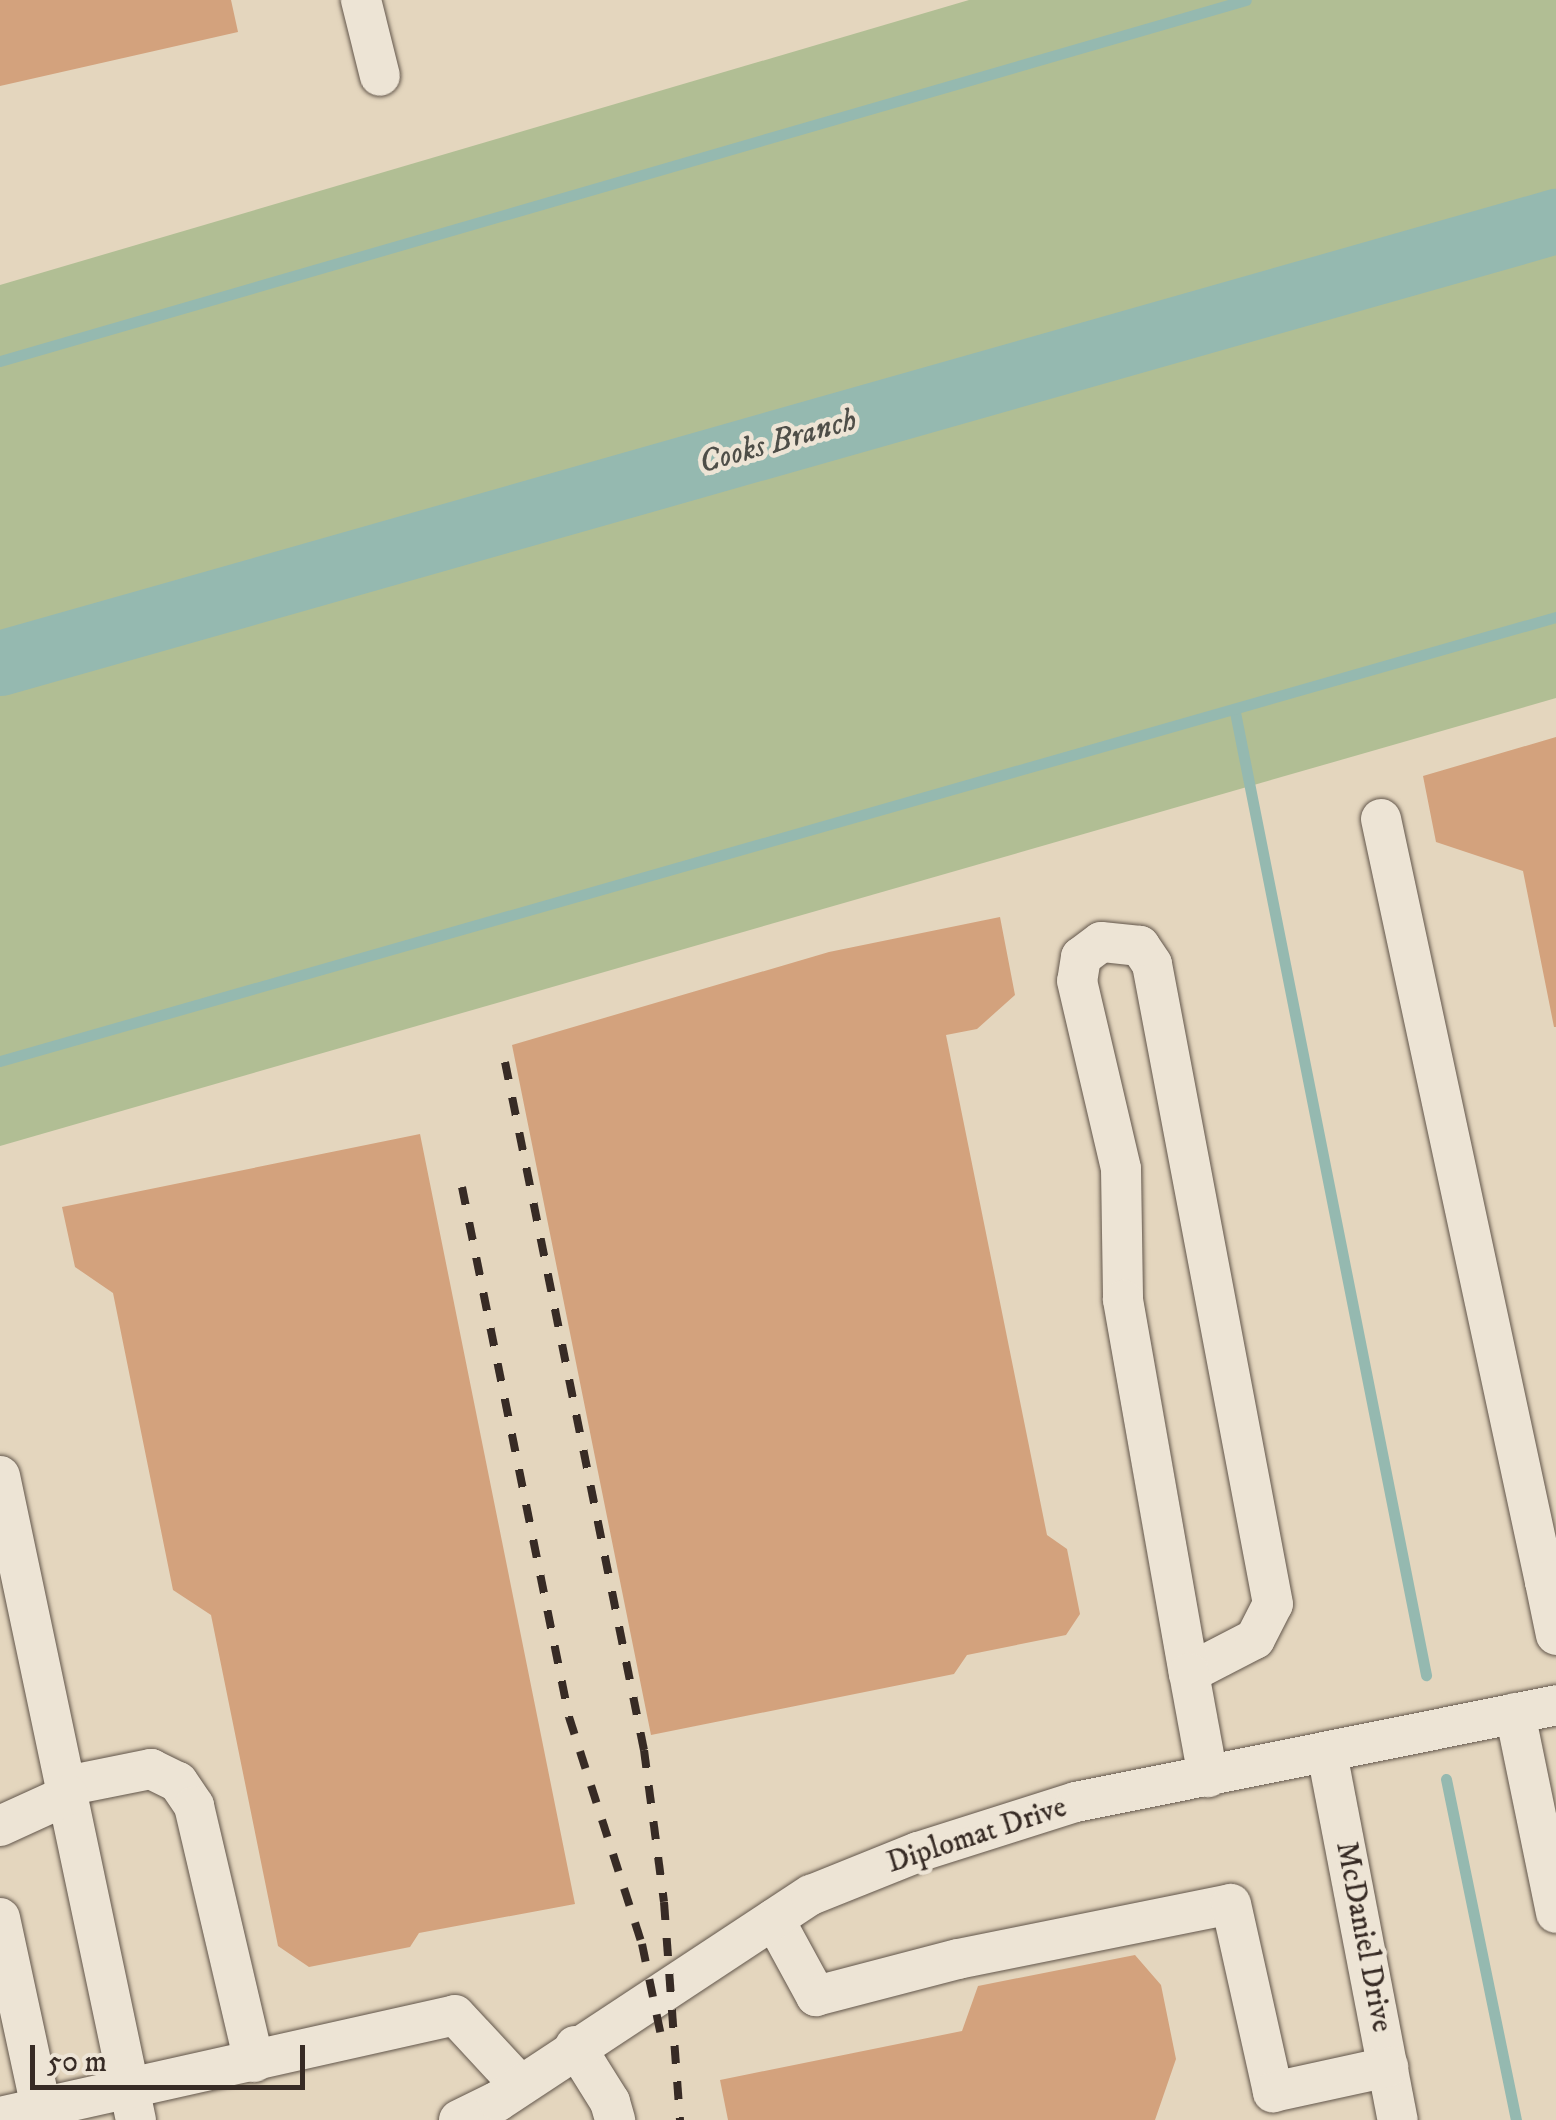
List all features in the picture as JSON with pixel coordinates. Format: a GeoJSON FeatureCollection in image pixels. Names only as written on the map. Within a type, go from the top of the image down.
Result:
{"type":"FeatureCollection","features":[{"type":"Feature","properties":{"kind":"street"},"geometry":{"type":"LineString","coordinates":[[360,0],[380,76]]}},
{"type":"Feature","properties":{"kind":"street"},"geometry":{"type":"LineString","coordinates":[[1381,820],[1550,1581],[1556,1634]]}},
{"type":"Feature","properties":{"kind":"street"},"geometry":{"type":"LineString","coordinates":[[1189,1673],[1255,1638],[1274,1604],[1152,964],[1140,946],[1101,942],[1081,956],[1076,982],[1121,1169],[1123,1300],[1189,1673],[1208,1777]]}},
{"type":"Feature","properties":{"kind":"street"},"geometry":{"type":"LineString","coordinates":[[0,1476],[133,2105]]}},
{"type":"Feature","properties":{"kind":"street","name":"Diplomat Drive"},"geometry":{"type":"LineString","coordinates":[[458,2120],[668,1991],[812,1895],[918,1852],[1076,1802],[1556,1705]]}},
{"type":"Feature","properties":{"kind":"street"},"geometry":{"type":"LineString","coordinates":[[1515,1713],[1556,1913]]}},
{"type":"Feature","properties":{"kind":"street","name":"McDaniel Drive"},"geometry":{"type":"LineString","coordinates":[[1327,1754],[1398,2120]]}},
{"type":"Feature","properties":{"kind":"street"},"geometry":{"type":"LineString","coordinates":[[0,1826],[67,1790],[151,1769],[178,1782],[194,1806],[254,2062]]}},
{"type":"Feature","properties":{"kind":"street"},"geometry":{"type":"LineString","coordinates":[[774,1919],[816,1996],[958,1959],[1231,1904],[1276,2106],[1388,2067]]}},
{"type":"Feature","properties":{"kind":"street"},"geometry":{"type":"LineString","coordinates":[[0,1918],[40,2108]]}},
{"type":"Feature","properties":{"kind":"street"},"geometry":{"type":"LineString","coordinates":[[0,2116],[40,2108],[133,2105],[254,2062],[455,2015],[520,2085]]}},
{"type":"Feature","properties":{"kind":"street"},"geometry":{"type":"LineString","coordinates":[[575,2046],[610,2102],[614,2120]]}},
{"type":"Feature","properties":{"kind":"green space"},"geometry":{"type":"Polygon","coordinates":[[[969,0],[1556,0],[1556,698],[0,1146],[0,285],[969,0]]]}},
{"type":"Feature","properties":{"kind":"building"},"geometry":{"type":"Polygon","coordinates":[[[0,0],[231,0],[238,32],[0,86],[0,0]]]}},
{"type":"Feature","properties":{"kind":"building"},"geometry":{"type":"Polygon","coordinates":[[[1556,737],[1554,1027],[1523,871],[1436,842],[1423,776],[1556,737]]]}},
{"type":"Feature","properties":{"kind":"building"},"geometry":{"type":"Polygon","coordinates":[[[1000,917],[1015,995],[977,1029],[946,1035],[1047,1535],[1067,1549],[1080,1614],[1066,1635],[967,1655],[954,1674],[651,1735],[512,1045],[829,952],[1000,917]]]}},
{"type":"Feature","properties":{"kind":"building"},"geometry":{"type":"Polygon","coordinates":[[[420,1134],[575,1904],[419,1933],[410,1947],[309,1967],[278,1946],[211,1615],[173,1590],[113,1293],[75,1267],[62,1207],[420,1134]]]}},
{"type":"Feature","properties":{"kind":"building"},"geometry":{"type":"Polygon","coordinates":[[[1135,1955],[1161,1985],[1176,2059],[1155,2120],[728,2120],[720,2080],[962,2031],[978,1986],[1135,1955]]]}},
{"type":"Feature","properties":{"kind":"waterway"},"geometry":{"type":"LineString","coordinates":[[0,361],[1246,0]]}},
{"type":"Feature","properties":{"kind":"waterway","name":"Cooks Branch"},"geometry":{"type":"LineString","coordinates":[[0,663],[1556,221]]}},
{"type":"Feature","properties":{"kind":"waterway"},"geometry":{"type":"LineString","coordinates":[[0,1061],[1556,617]]}},
{"type":"Feature","properties":{"kind":"waterway"},"geometry":{"type":"LineString","coordinates":[[1235,712],[1426,1675]]}},
{"type":"Feature","properties":{"kind":"waterway"},"geometry":{"type":"LineString","coordinates":[[1446,1779],[1516,2120]]}},
{"type":"Feature","properties":{"kind":"railway"},"geometry":{"type":"LineString","coordinates":[[505,1062],[644,1750],[664,1902],[680,2120]]}},
{"type":"Feature","properties":{"kind":"railway"},"geometry":{"type":"LineString","coordinates":[[462,1187],[569,1717],[642,1944],[661,2036]]}}]}
